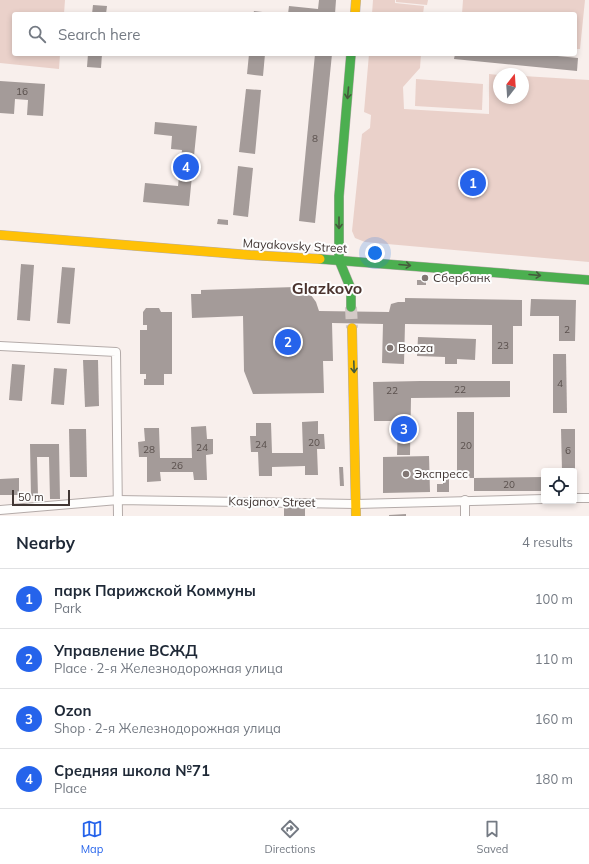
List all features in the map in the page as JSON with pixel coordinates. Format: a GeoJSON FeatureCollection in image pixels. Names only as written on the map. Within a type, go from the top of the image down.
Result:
{"type":"FeatureCollection","features":[{"type":"Feature","properties":{"kind":"main road"},"geometry":{"type":"LineString","coordinates":[[355,12],[356,0]]}},
{"type":"Feature","properties":{"kind":"main road"},"geometry":{"type":"LineString","coordinates":[[351,56],[339,196],[339,260],[351,289],[351,307]]}},
{"type":"Feature","properties":{"kind":"main road","name":"Mayakovsky Street"},"geometry":{"type":"LineString","coordinates":[[0,235],[589,280]]}},
{"type":"Feature","properties":{"kind":"main road"},"geometry":{"type":"LineString","coordinates":[[352,328],[356,516]]}},
{"type":"Feature","properties":{"kind":"street"},"geometry":{"type":"LineString","coordinates":[[0,346],[116,352],[118,516]]}},
{"type":"Feature","properties":{"kind":"street"},"geometry":{"type":"LineString","coordinates":[[577,498],[589,498]]}},
{"type":"Feature","properties":{"kind":"street","name":"Kasjanov Street"},"geometry":{"type":"LineString","coordinates":[[0,510],[118,500],[356,504],[541,499]]}},
{"type":"Feature","properties":{"kind":"street"},"geometry":{"type":"LineString","coordinates":[[465,500],[465,516]]}},
{"type":"Feature","properties":{"kind":"shaded area"},"geometry":{"type":"Polygon","coordinates":[[[0,0],[65,0],[64,12],[12,12],[12,56],[60,56],[59,69],[0,63],[0,0]]]}},
{"type":"Feature","properties":{"kind":"shaded area"},"geometry":{"type":"Polygon","coordinates":[[[373,0],[395,0],[395,3],[424,6],[423,12],[372,12],[373,0]]]}},
{"type":"Feature","properties":{"kind":"shaded area"},"geometry":{"type":"Polygon","coordinates":[[[396,0],[428,0],[427,5],[396,2],[396,0]]]}},
{"type":"Feature","properties":{"kind":"shaded area"},"geometry":{"type":"Polygon","coordinates":[[[463,0],[585,0],[580,49],[577,49],[577,12],[462,12],[463,0]]]}},
{"type":"Feature","properties":{"kind":"shaded area"},"geometry":{"type":"Polygon","coordinates":[[[369,56],[421,56],[420,68],[403,87],[404,109],[489,114],[489,74],[493,74],[493,104],[529,104],[529,76],[589,80],[589,262],[365,242],[355,238],[352,231],[362,134],[370,128],[371,115],[364,112],[369,56]]]}},
{"type":"Feature","properties":{"kind":"shaded area"},"geometry":{"type":"Polygon","coordinates":[[[416,79],[483,84],[482,110],[415,106],[416,79]]]}},
{"type":"Feature","properties":{"kind":"building"},"geometry":{"type":"Polygon","coordinates":[[[319,0],[336,0],[335,12],[288,12],[289,6],[318,9],[319,0]]]}},
{"type":"Feature","properties":{"kind":"building"},"geometry":{"type":"Polygon","coordinates":[[[93,5],[107,6],[106,12],[92,12],[93,5]]]}},
{"type":"Feature","properties":{"kind":"building"},"geometry":{"type":"Polygon","coordinates":[[[88,56],[102,56],[101,68],[87,67],[88,56]]]}},
{"type":"Feature","properties":{"kind":"building"},"geometry":{"type":"Polygon","coordinates":[[[249,56],[265,56],[263,76],[247,74],[249,56]]]}},
{"type":"Feature","properties":{"kind":"building"},"geometry":{"type":"Polygon","coordinates":[[[315,56],[332,56],[315,223],[299,221],[315,56]]]}},
{"type":"Feature","properties":{"kind":"building"},"geometry":{"type":"Polygon","coordinates":[[[455,56],[558,56],[578,58],[577,71],[454,59],[455,56]]]}},
{"type":"Feature","properties":{"kind":"building"},"geometry":{"type":"Polygon","coordinates":[[[0,81],[45,84],[43,116],[27,115],[28,100],[15,99],[14,114],[0,113],[0,81]]]}},
{"type":"Feature","properties":{"kind":"building"},"geometry":{"type":"Polygon","coordinates":[[[246,89],[261,90],[255,154],[239,152],[246,89]]]}},
{"type":"Feature","properties":{"kind":"building"},"geometry":{"type":"Polygon","coordinates":[[[155,122],[197,126],[189,206],[143,202],[145,183],[178,186],[182,150],[171,149],[172,136],[154,134],[155,122]]]}},
{"type":"Feature","properties":{"kind":"building"},"geometry":{"type":"Polygon","coordinates":[[[238,166],[253,168],[248,217],[233,215],[238,166]]]}},
{"type":"Feature","properties":{"kind":"building"},"geometry":{"type":"Polygon","coordinates":[[[218,219],[228,220],[228,225],[217,224],[218,219]]]}},
{"type":"Feature","properties":{"kind":"building"},"geometry":{"type":"Polygon","coordinates":[[[21,264],[34,265],[30,321],[17,320],[21,264]]]}},
{"type":"Feature","properties":{"kind":"building"},"geometry":{"type":"Polygon","coordinates":[[[62,267],[75,268],[70,324],[57,323],[62,267]]]}},
{"type":"Feature","properties":{"kind":"building"},"geometry":{"type":"Polygon","coordinates":[[[417,280],[426,280],[426,285],[417,285],[417,280]]]}},
{"type":"Feature","properties":{"kind":"building"},"geometry":{"type":"Polygon","coordinates":[[[296,287],[308,291],[316,302],[319,311],[389,312],[391,304],[405,302],[405,298],[522,300],[522,326],[513,326],[513,364],[492,364],[492,325],[405,324],[404,364],[382,363],[383,324],[332,323],[333,361],[323,361],[324,393],[253,394],[244,371],[243,316],[192,318],[191,294],[201,294],[201,290],[296,287]]]}},
{"type":"Feature","properties":{"kind":"building"},"geometry":{"type":"Polygon","coordinates":[[[531,299],[576,300],[575,341],[559,341],[559,316],[530,316],[531,299]]]}},
{"type":"Feature","properties":{"kind":"building"},"geometry":{"type":"Polygon","coordinates":[[[146,308],[159,308],[161,312],[172,312],[172,374],[164,374],[164,385],[144,385],[146,374],[140,374],[140,330],[147,330],[147,325],[143,325],[143,312],[146,308]]]}},
{"type":"Feature","properties":{"kind":"building"},"geometry":{"type":"Polygon","coordinates":[[[418,337],[476,339],[475,360],[457,359],[457,364],[445,364],[445,357],[417,356],[418,337]]]}},
{"type":"Feature","properties":{"kind":"building"},"geometry":{"type":"Polygon","coordinates":[[[553,354],[566,354],[567,413],[553,413],[553,354]]]}},
{"type":"Feature","properties":{"kind":"building"},"geometry":{"type":"Polygon","coordinates":[[[83,360],[98,360],[99,406],[85,407],[83,360]]]}},
{"type":"Feature","properties":{"kind":"building"},"geometry":{"type":"Polygon","coordinates":[[[12,364],[25,365],[22,401],[9,400],[12,364]]]}},
{"type":"Feature","properties":{"kind":"building"},"geometry":{"type":"Polygon","coordinates":[[[54,368],[67,369],[64,405],[51,404],[54,368]]]}},
{"type":"Feature","properties":{"kind":"building"},"geometry":{"type":"Polygon","coordinates":[[[510,381],[510,397],[411,398],[410,455],[397,455],[398,421],[374,421],[373,382],[510,381]]]}},
{"type":"Feature","properties":{"kind":"building"},"geometry":{"type":"Polygon","coordinates":[[[457,412],[474,412],[474,478],[457,478],[457,412]]]}},
{"type":"Feature","properties":{"kind":"building"},"geometry":{"type":"Polygon","coordinates":[[[318,421],[318,434],[324,434],[325,449],[317,449],[318,475],[305,475],[305,466],[272,467],[272,476],[259,476],[258,452],[251,452],[250,436],[256,436],[256,423],[271,423],[272,453],[303,453],[302,422],[318,421]]]}},
{"type":"Feature","properties":{"kind":"building"},"geometry":{"type":"Polygon","coordinates":[[[206,426],[207,439],[213,439],[213,454],[206,455],[207,480],[194,480],[193,472],[160,472],[161,481],[147,482],[147,457],[139,457],[138,442],[145,441],[144,428],[159,428],[160,458],[192,458],[191,427],[206,426]]]}},
{"type":"Feature","properties":{"kind":"building"},"geometry":{"type":"Polygon","coordinates":[[[69,429],[86,429],[87,477],[70,477],[69,429]]]}},
{"type":"Feature","properties":{"kind":"building"},"geometry":{"type":"Polygon","coordinates":[[[561,429],[575,429],[575,468],[562,468],[561,429]]]}},
{"type":"Feature","properties":{"kind":"building"},"geometry":{"type":"Polygon","coordinates":[[[30,444],[59,444],[60,499],[50,499],[49,457],[37,457],[38,496],[31,496],[30,444]]]}},
{"type":"Feature","properties":{"kind":"building","name":"Экспресс"},"geometry":{"type":"Polygon","coordinates":[[[429,456],[430,492],[383,493],[383,457],[429,456]]]}},
{"type":"Feature","properties":{"kind":"building"},"geometry":{"type":"Polygon","coordinates":[[[339,467],[343,467],[344,486],[340,486],[339,467]]]}},
{"type":"Feature","properties":{"kind":"building"},"geometry":{"type":"Polygon","coordinates":[[[541,477],[541,491],[474,491],[474,478],[541,477]]]}},
{"type":"Feature","properties":{"kind":"building"},"geometry":{"type":"Polygon","coordinates":[[[19,478],[19,495],[0,495],[0,479],[19,478]]]}},
{"type":"Feature","properties":{"kind":"building"},"geometry":{"type":"Polygon","coordinates":[[[443,478],[449,478],[449,492],[437,492],[437,484],[443,484],[443,478]]]}},
{"type":"Feature","properties":{"kind":"building"},"geometry":{"type":"Polygon","coordinates":[[[284,507],[305,507],[305,516],[284,516],[284,507]]]}},
{"type":"Feature","properties":{"kind":"building"},"geometry":{"type":"Polygon","coordinates":[[[406,514],[406,516],[389,516],[389,515],[406,514]]]}},
{"type":"Feature","properties":{"kind":"tunnel"},"geometry":{"type":"LineString","coordinates":[[351,307],[352,328]]}},
{"type":"Feature","properties":{"kind":"traffic: fast"},"geometry":{"type":"LineString","coordinates":[[339,260],[339,196],[351,56]]}},
{"type":"Feature","properties":{"kind":"traffic: fast"},"geometry":{"type":"LineString","coordinates":[[320,259],[589,280]]}},
{"type":"Feature","properties":{"kind":"traffic: fast"},"geometry":{"type":"LineString","coordinates":[[339,260],[351,289],[351,307]]}},
{"type":"Feature","properties":{"kind":"traffic: slow"},"geometry":{"type":"LineString","coordinates":[[355,12],[356,0]]}},
{"type":"Feature","properties":{"kind":"traffic: slow"},"geometry":{"type":"LineString","coordinates":[[0,235],[250,255],[320,259]]}},
{"type":"Feature","properties":{"kind":"traffic: slow"},"geometry":{"type":"LineString","coordinates":[[352,328],[356,516]]}},
{"type":"Feature","properties":{"kind":"place","name":"Средняя школа №71"},"geometry":{"type":"Point","coordinates":[186,167]}},
{"type":"Feature","properties":{"kind":"place","name":"парк Парижской Коммуны"},"geometry":{"type":"Point","coordinates":[473,183]}},
{"type":"Feature","properties":{"kind":"place","name":"Сбербанк"},"geometry":{"type":"Point","coordinates":[425,278]}},
{"type":"Feature","properties":{"kind":"place","name":"Управление ВСЖД"},"geometry":{"type":"Point","coordinates":[288,342]}},
{"type":"Feature","properties":{"kind":"place","name":"Booza"},"geometry":{"type":"Point","coordinates":[390,348]}},
{"type":"Feature","properties":{"kind":"place","name":"Ozon"},"geometry":{"type":"Point","coordinates":[404,429]}},
{"type":"Feature","properties":{"kind":"place","name":"Экспресс"},"geometry":{"type":"Point","coordinates":[406,474]}},
{"type":"Feature","properties":{"kind":"district","name":"Glazkovo"},"geometry":{"type":"Point","coordinates":[327,288]}}]}
